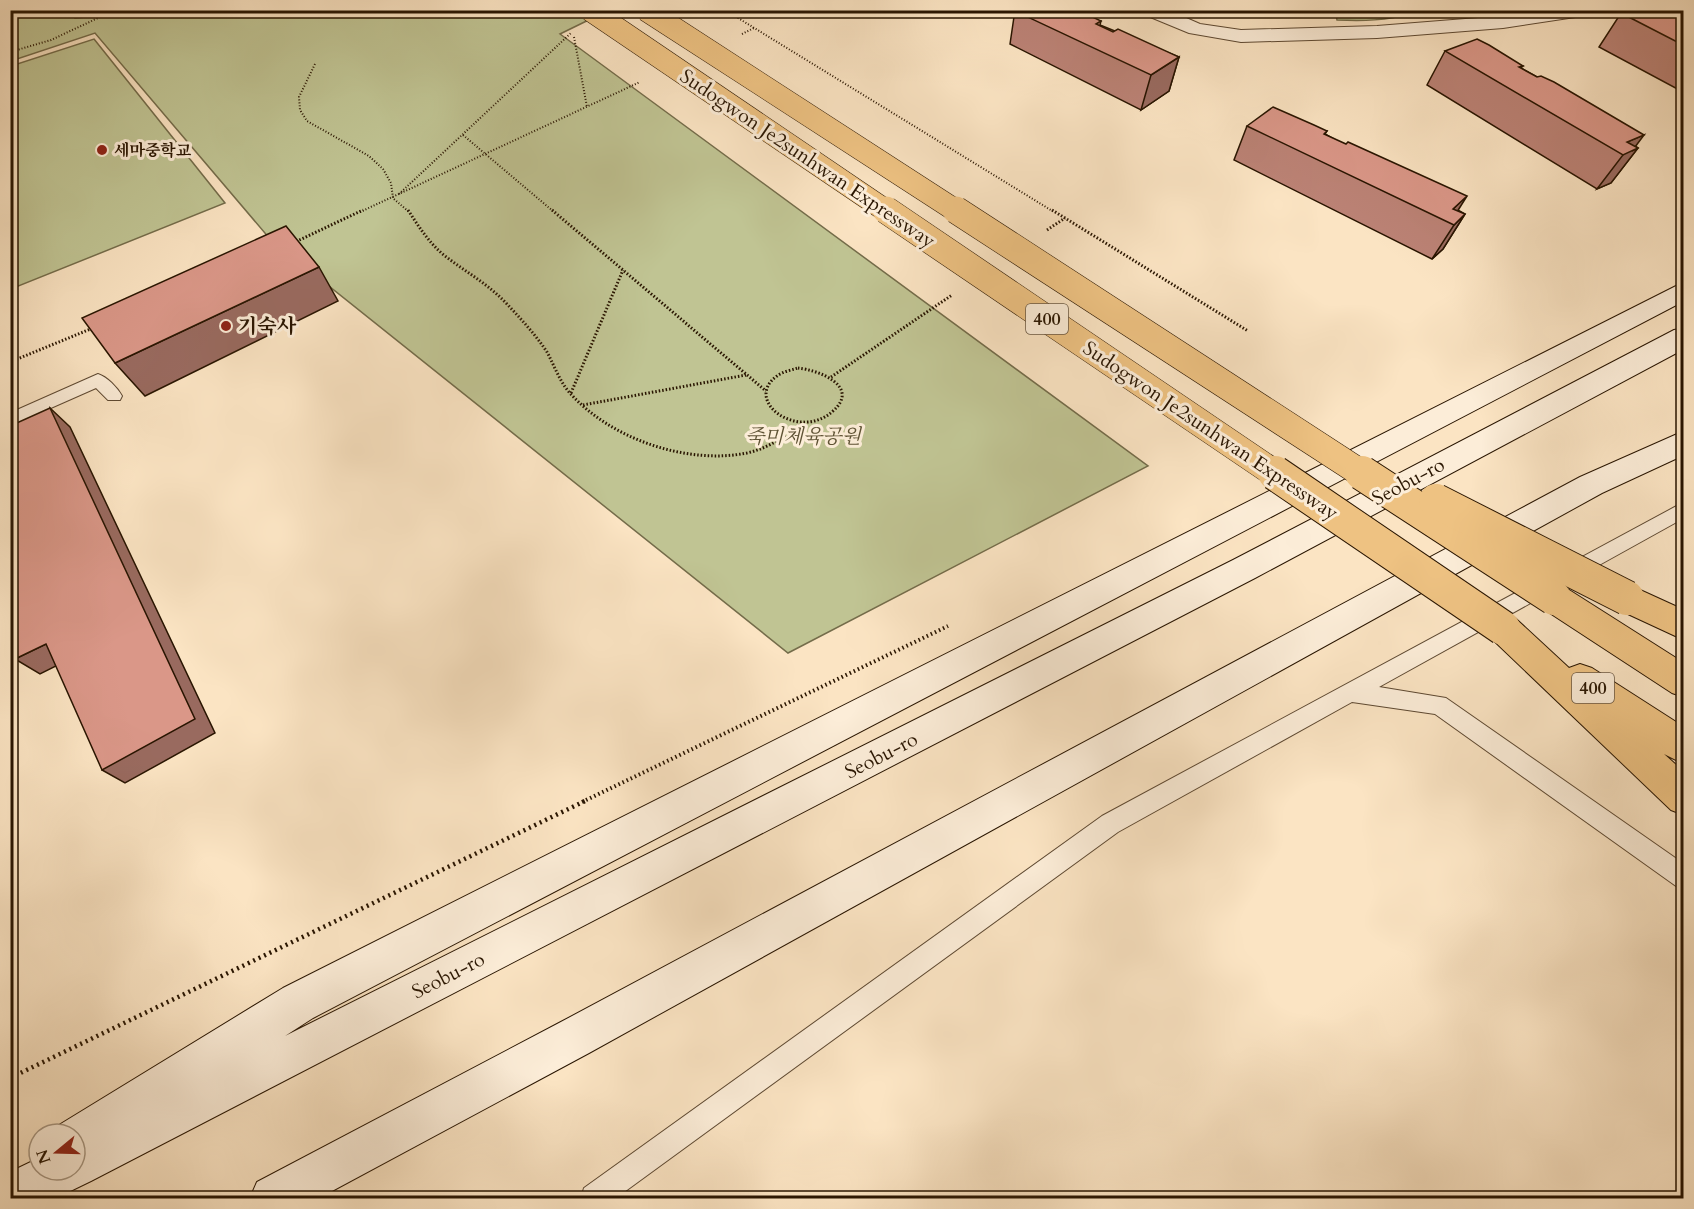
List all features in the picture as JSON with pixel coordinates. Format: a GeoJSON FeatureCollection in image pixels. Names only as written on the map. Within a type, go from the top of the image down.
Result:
{"type":"FeatureCollection","features":[{"type":"Feature","properties":{"kind":"highway","name":"Sudogwon Je2sunhwan Expressway"},"geometry":{"type":"LineString","coordinates":[[590,10],[1503,628],[1683,747]]}},
{"type":"Feature","properties":{"kind":"highway","name":"Sudogwon Je2sunhwan Expressway"},"geometry":{"type":"LineString","coordinates":[[646,10],[1683,682]]}},
{"type":"Feature","properties":{"kind":"highway","name":"400"},"geometry":{"type":"LineString","coordinates":[[1271,416],[1683,626]]}},
{"type":"Feature","properties":{"kind":"highway"},"geometry":{"type":"LineString","coordinates":[[1503,628],[1683,797]]}},
{"type":"Feature","properties":{"kind":"main road"},"geometry":{"type":"LineString","coordinates":[[1150,10],[1196,29],[1240,36],[1377,32],[1503,21],[1582,10]]}},
{"type":"Feature","properties":{"kind":"main road"},"geometry":{"type":"LineString","coordinates":[[87,1133],[298,1003],[1683,290]]}},
{"type":"Feature","properties":{"kind":"main road","name":"Seobu-ro"},"geometry":{"type":"LineString","coordinates":[[87,1158],[1223,580],[1683,337]]}},
{"type":"Feature","properties":{"kind":"main road"},"geometry":{"type":"LineString","coordinates":[[273,1198],[606,1021],[1591,485],[1683,442]]}},
{"type":"Feature","properties":{"kind":"main road"},"geometry":{"type":"LineString","coordinates":[[10,1180],[27,1170]]}},
{"type":"Feature","properties":{"kind":"main road"},"geometry":{"type":"LineString","coordinates":[[10,1197],[40,1182]]}},
{"type":"Feature","properties":{"kind":"lane"},"geometry":{"type":"LineString","coordinates":[[10,420],[99,380],[114,396]]}},
{"type":"Feature","properties":{"kind":"lane"},"geometry":{"type":"LineString","coordinates":[[594,1198],[1110,824],[1683,509]]}},
{"type":"Feature","properties":{"kind":"lane"},"geometry":{"type":"LineString","coordinates":[[1350,692],[1439,705],[1683,878]]}},
{"type":"Feature","properties":{"kind":"path"},"geometry":{"type":"LineString","coordinates":[[10,52],[45,44],[115,10]]}},
{"type":"Feature","properties":{"kind":"path"},"geometry":{"type":"LineString","coordinates":[[725,10],[1248,331]]}},
{"type":"Feature","properties":{"kind":"path"},"geometry":{"type":"LineString","coordinates":[[733,38],[754,28]]}},
{"type":"Feature","properties":{"kind":"path"},"geometry":{"type":"LineString","coordinates":[[393,198],[573,31],[587,107]]}},
{"type":"Feature","properties":{"kind":"path"},"geometry":{"type":"LineString","coordinates":[[315,64],[299,97],[300,110],[307,121],[369,156],[392,183],[393,198]]}},
{"type":"Feature","properties":{"kind":"path"},"geometry":{"type":"LineString","coordinates":[[287,245],[649,78]]}},
{"type":"Feature","properties":{"kind":"path"},"geometry":{"type":"LineString","coordinates":[[463,135],[766,391]]}},
{"type":"Feature","properties":{"kind":"path"},"geometry":{"type":"LineString","coordinates":[[393,198],[405,204],[421,230],[445,256],[496,292],[527,325],[571,394],[582,405],[620,431],[673,449],[716,456],[762,449],[789,436],[803,423]]}},
{"type":"Feature","properties":{"kind":"path"},"geometry":{"type":"LineString","coordinates":[[571,394],[623,270]]}},
{"type":"Feature","properties":{"kind":"path"},"geometry":{"type":"LineString","coordinates":[[10,362],[96,326]]}},
{"type":"Feature","properties":{"kind":"path"},"geometry":{"type":"LineString","coordinates":[[810,369],[831,376],[840,392],[835,409],[816,421],[803,423],[779,417],[770,410],[766,401],[766,391],[777,376],[787,371],[810,369]]}},
{"type":"Feature","properties":{"kind":"path"},"geometry":{"type":"LineString","coordinates":[[582,405],[746,375]]}},
{"type":"Feature","properties":{"kind":"path"},"geometry":{"type":"LineString","coordinates":[[10,1078],[950,625]]}},
{"type":"Feature","properties":{"kind":"green space","name":"죽미체육공원"},"geometry":{"type":"Polygon","coordinates":[[[22,10],[66,11],[75,18],[130,10],[607,11],[560,34],[1148,466],[788,653],[270,239],[95,33],[11,61],[10,14],[22,10]]]}},
{"type":"Feature","properties":{"kind":"green space"},"geometry":{"type":"Polygon","coordinates":[[[1335,11],[1407,11],[1411,13],[1384,19],[1337,20],[1335,11]]]}},
{"type":"Feature","properties":{"kind":"green space","name":"세마중학교"},"geometry":{"type":"Polygon","coordinates":[[[94,39],[225,203],[11,289],[11,66],[94,39]]]}},
{"type":"Feature","properties":{"kind":"building"},"geometry":{"type":"Polygon","coordinates":[[[1078,10],[1101,21],[1096,24],[1113,32],[1118,29],[1179,57],[1151,75],[1015,11],[1078,10]]]}},
{"type":"Feature","properties":{"kind":"building"},"geometry":{"type":"Polygon","coordinates":[[[1629,10],[1665,10],[1683,19],[1683,45],[1621,13],[1629,10]]]}},
{"type":"Feature","properties":{"kind":"building"},"geometry":{"type":"Polygon","coordinates":[[[1477,39],[1523,66],[1519,67],[1537,77],[1541,76],[1554,82],[1644,135],[1627,142],[1638,148],[1623,155],[1445,51],[1477,39]]]}},
{"type":"Feature","properties":{"kind":"building"},"geometry":{"type":"Polygon","coordinates":[[[1273,107],[1327,131],[1324,134],[1346,144],[1348,142],[1467,196],[1453,209],[1465,214],[1454,225],[1247,126],[1273,107]]]}},
{"type":"Feature","properties":{"kind":"building"},"geometry":{"type":"Polygon","coordinates":[[[286,226],[319,267],[115,363],[82,318],[286,226]]]}},
{"type":"Feature","properties":{"kind":"building"},"geometry":{"type":"Polygon","coordinates":[[[50,408],[195,719],[102,770],[46,644],[15,659],[10,646],[10,426],[50,408]]]}},
{"type":"Feature","properties":{"kind":"place","name":"세마중학교"},"geometry":{"type":"Point","coordinates":[102,150]}},
{"type":"Feature","properties":{"kind":"place","name":"기숙사"},"geometry":{"type":"Point","coordinates":[226,326]}}]}
